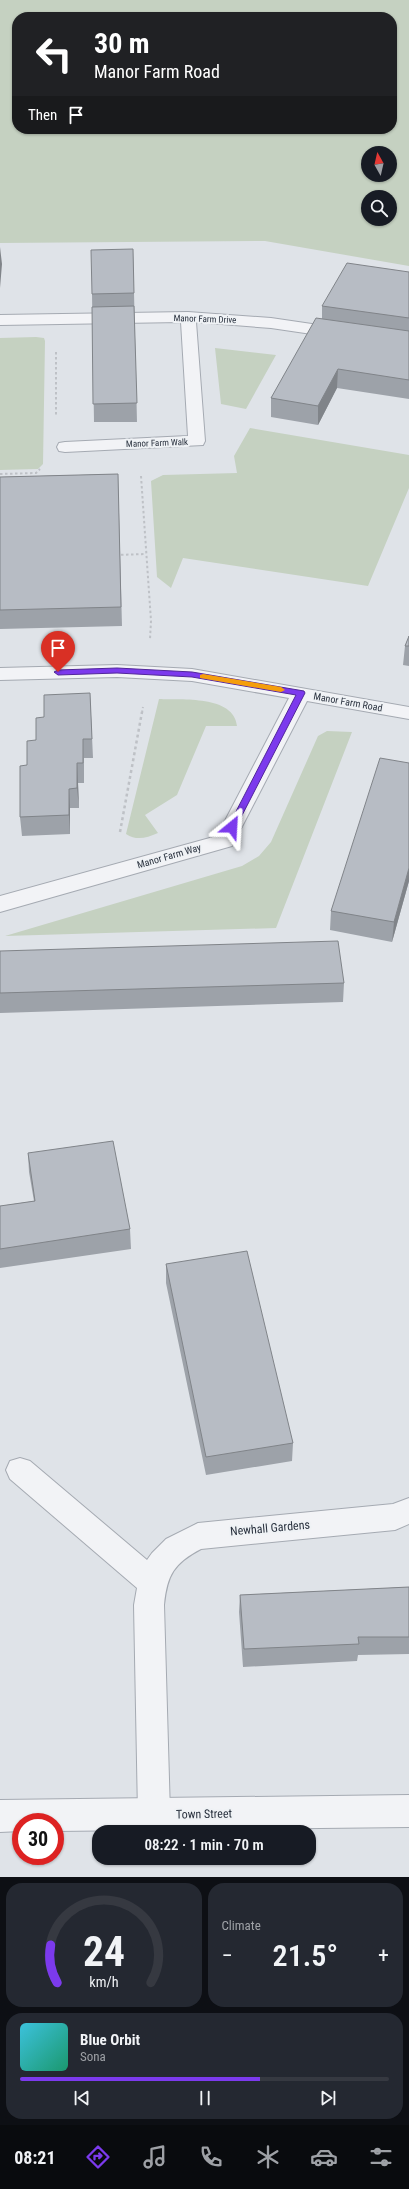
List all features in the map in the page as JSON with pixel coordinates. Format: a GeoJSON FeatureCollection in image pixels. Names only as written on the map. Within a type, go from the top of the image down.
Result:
{"type":"FeatureCollection","features":[{"type":"Feature","properties":{"kind":"street","name":"Manor Farm Drive"},"geometry":{"type":"LineString","coordinates":[[0,320],[188,317],[271,323],[355,335]]}},
{"type":"Feature","properties":{"kind":"street","name":"Manor Farm Walk"},"geometry":{"type":"LineString","coordinates":[[65,447],[197,441],[188,317]]}},
{"type":"Feature","properties":{"kind":"street","name":"Manor Farm Road"},"geometry":{"type":"LineString","coordinates":[[0,674],[117,671],[192,675],[409,713]]}},
{"type":"Feature","properties":{"kind":"street","name":"Manor Farm Way"},"geometry":{"type":"LineString","coordinates":[[0,904],[225,841],[301,693]]}},
{"type":"Feature","properties":{"kind":"street"},"geometry":{"type":"LineString","coordinates":[[20,1470],[151,1582]]}},
{"type":"Feature","properties":{"kind":"street","name":"Newhall Gardens"},"geometry":{"type":"LineString","coordinates":[[154,1814],[149,1604],[151,1582],[161,1561],[177,1546],[198,1536],[395,1517],[409,1511]]}},
{"type":"Feature","properties":{"kind":"street","name":"Town Street"},"geometry":{"type":"LineString","coordinates":[[0,1816],[409,1811]]}},
{"type":"Feature","properties":{"kind":"path"},"geometry":{"type":"LineString","coordinates":[[56,319],[56,423],[65,447]]}},
{"type":"Feature","properties":{"kind":"path"},"geometry":{"type":"LineString","coordinates":[[139,444],[151,621]]}},
{"type":"Feature","properties":{"kind":"path"},"geometry":{"type":"LineString","coordinates":[[115,555],[146,554]]}},
{"type":"Feature","properties":{"kind":"path"},"geometry":{"type":"LineString","coordinates":[[113,872],[149,673]]}},
{"type":"Feature","properties":{"kind":"green space"},"geometry":{"type":"Polygon","coordinates":[[[0,0],[409,0],[409,266],[265,241],[0,243],[0,0]]]}},
{"type":"Feature","properties":{"kind":"green space"},"geometry":{"type":"Polygon","coordinates":[[[0,338],[44,338],[45,341],[43,464],[38,469],[0,470],[0,338]]]}},
{"type":"Feature","properties":{"kind":"green space"},"geometry":{"type":"Polygon","coordinates":[[[215,348],[276,355],[246,409],[221,404],[215,348]]]}},
{"type":"Feature","properties":{"kind":"green space"},"geometry":{"type":"Polygon","coordinates":[[[250,428],[409,455],[409,488],[368,586],[183,558],[171,588],[157,577],[151,481],[163,475],[237,473],[234,456],[250,428]]]}},
{"type":"Feature","properties":{"kind":"green space"},"geometry":{"type":"Polygon","coordinates":[[[159,699],[205,701],[217,704],[227,709],[234,716],[237,726],[206,726],[177,795],[145,815],[158,833],[146,837],[134,838],[126,834],[159,699]]]}},
{"type":"Feature","properties":{"kind":"green space"},"geometry":{"type":"Polygon","coordinates":[[[327,731],[352,732],[276,928],[5,936],[242,866],[259,856],[271,842],[318,736],[327,731]]]}},
{"type":"Feature","properties":{"kind":"building"},"geometry":{"type":"Polygon","coordinates":[[[133,249],[134,293],[92,294],[91,250],[133,249]]]}},
{"type":"Feature","properties":{"kind":"building"},"geometry":{"type":"Polygon","coordinates":[[[347,263],[409,272],[409,318],[322,306],[347,263]]]}},
{"type":"Feature","properties":{"kind":"building"},"geometry":{"type":"Polygon","coordinates":[[[134,306],[137,403],[93,404],[92,307],[134,306]]]}},
{"type":"Feature","properties":{"kind":"building"},"geometry":{"type":"Polygon","coordinates":[[[316,318],[409,331],[409,380],[338,369],[318,406],[271,398],[316,318]]]}},
{"type":"Feature","properties":{"kind":"building"},"geometry":{"type":"Polygon","coordinates":[[[118,474],[121,607],[0,610],[0,477],[118,474]]]}},
{"type":"Feature","properties":{"kind":"building"},"geometry":{"type":"Polygon","coordinates":[[[409,636],[409,646],[405,646],[409,636]]]}},
{"type":"Feature","properties":{"kind":"building"},"geometry":{"type":"Polygon","coordinates":[[[90,693],[92,739],[83,739],[83,763],[77,763],[77,788],[69,789],[69,815],[20,817],[20,766],[27,765],[27,741],[36,740],[36,718],[44,717],[44,695],[90,693]]]}},
{"type":"Feature","properties":{"kind":"building"},"geometry":{"type":"Polygon","coordinates":[[[380,758],[409,763],[409,868],[394,922],[331,911],[380,758]]]}},
{"type":"Feature","properties":{"kind":"building"},"geometry":{"type":"Polygon","coordinates":[[[338,941],[344,983],[0,993],[0,951],[338,941]]]}},
{"type":"Feature","properties":{"kind":"building"},"geometry":{"type":"Polygon","coordinates":[[[113,1141],[130,1229],[0,1249],[0,1206],[35,1201],[28,1153],[113,1141]]]}},
{"type":"Feature","properties":{"kind":"building"},"geometry":{"type":"Polygon","coordinates":[[[247,1251],[293,1443],[206,1457],[166,1264],[247,1251]]]}},
{"type":"Feature","properties":{"kind":"building"},"geometry":{"type":"Polygon","coordinates":[[[409,1587],[409,1637],[358,1637],[359,1644],[244,1649],[240,1595],[409,1587]]]}},
{"type":"Feature","properties":{"kind":"slow traffic"},"geometry":{"type":"LineString","coordinates":[[203,677],[281,690]]}},
{"type":"Feature","properties":{"kind":"route"},"geometry":{"type":"LineString","coordinates":[[58,672],[117,671],[192,675],[301,693],[232,827]]}}]}
